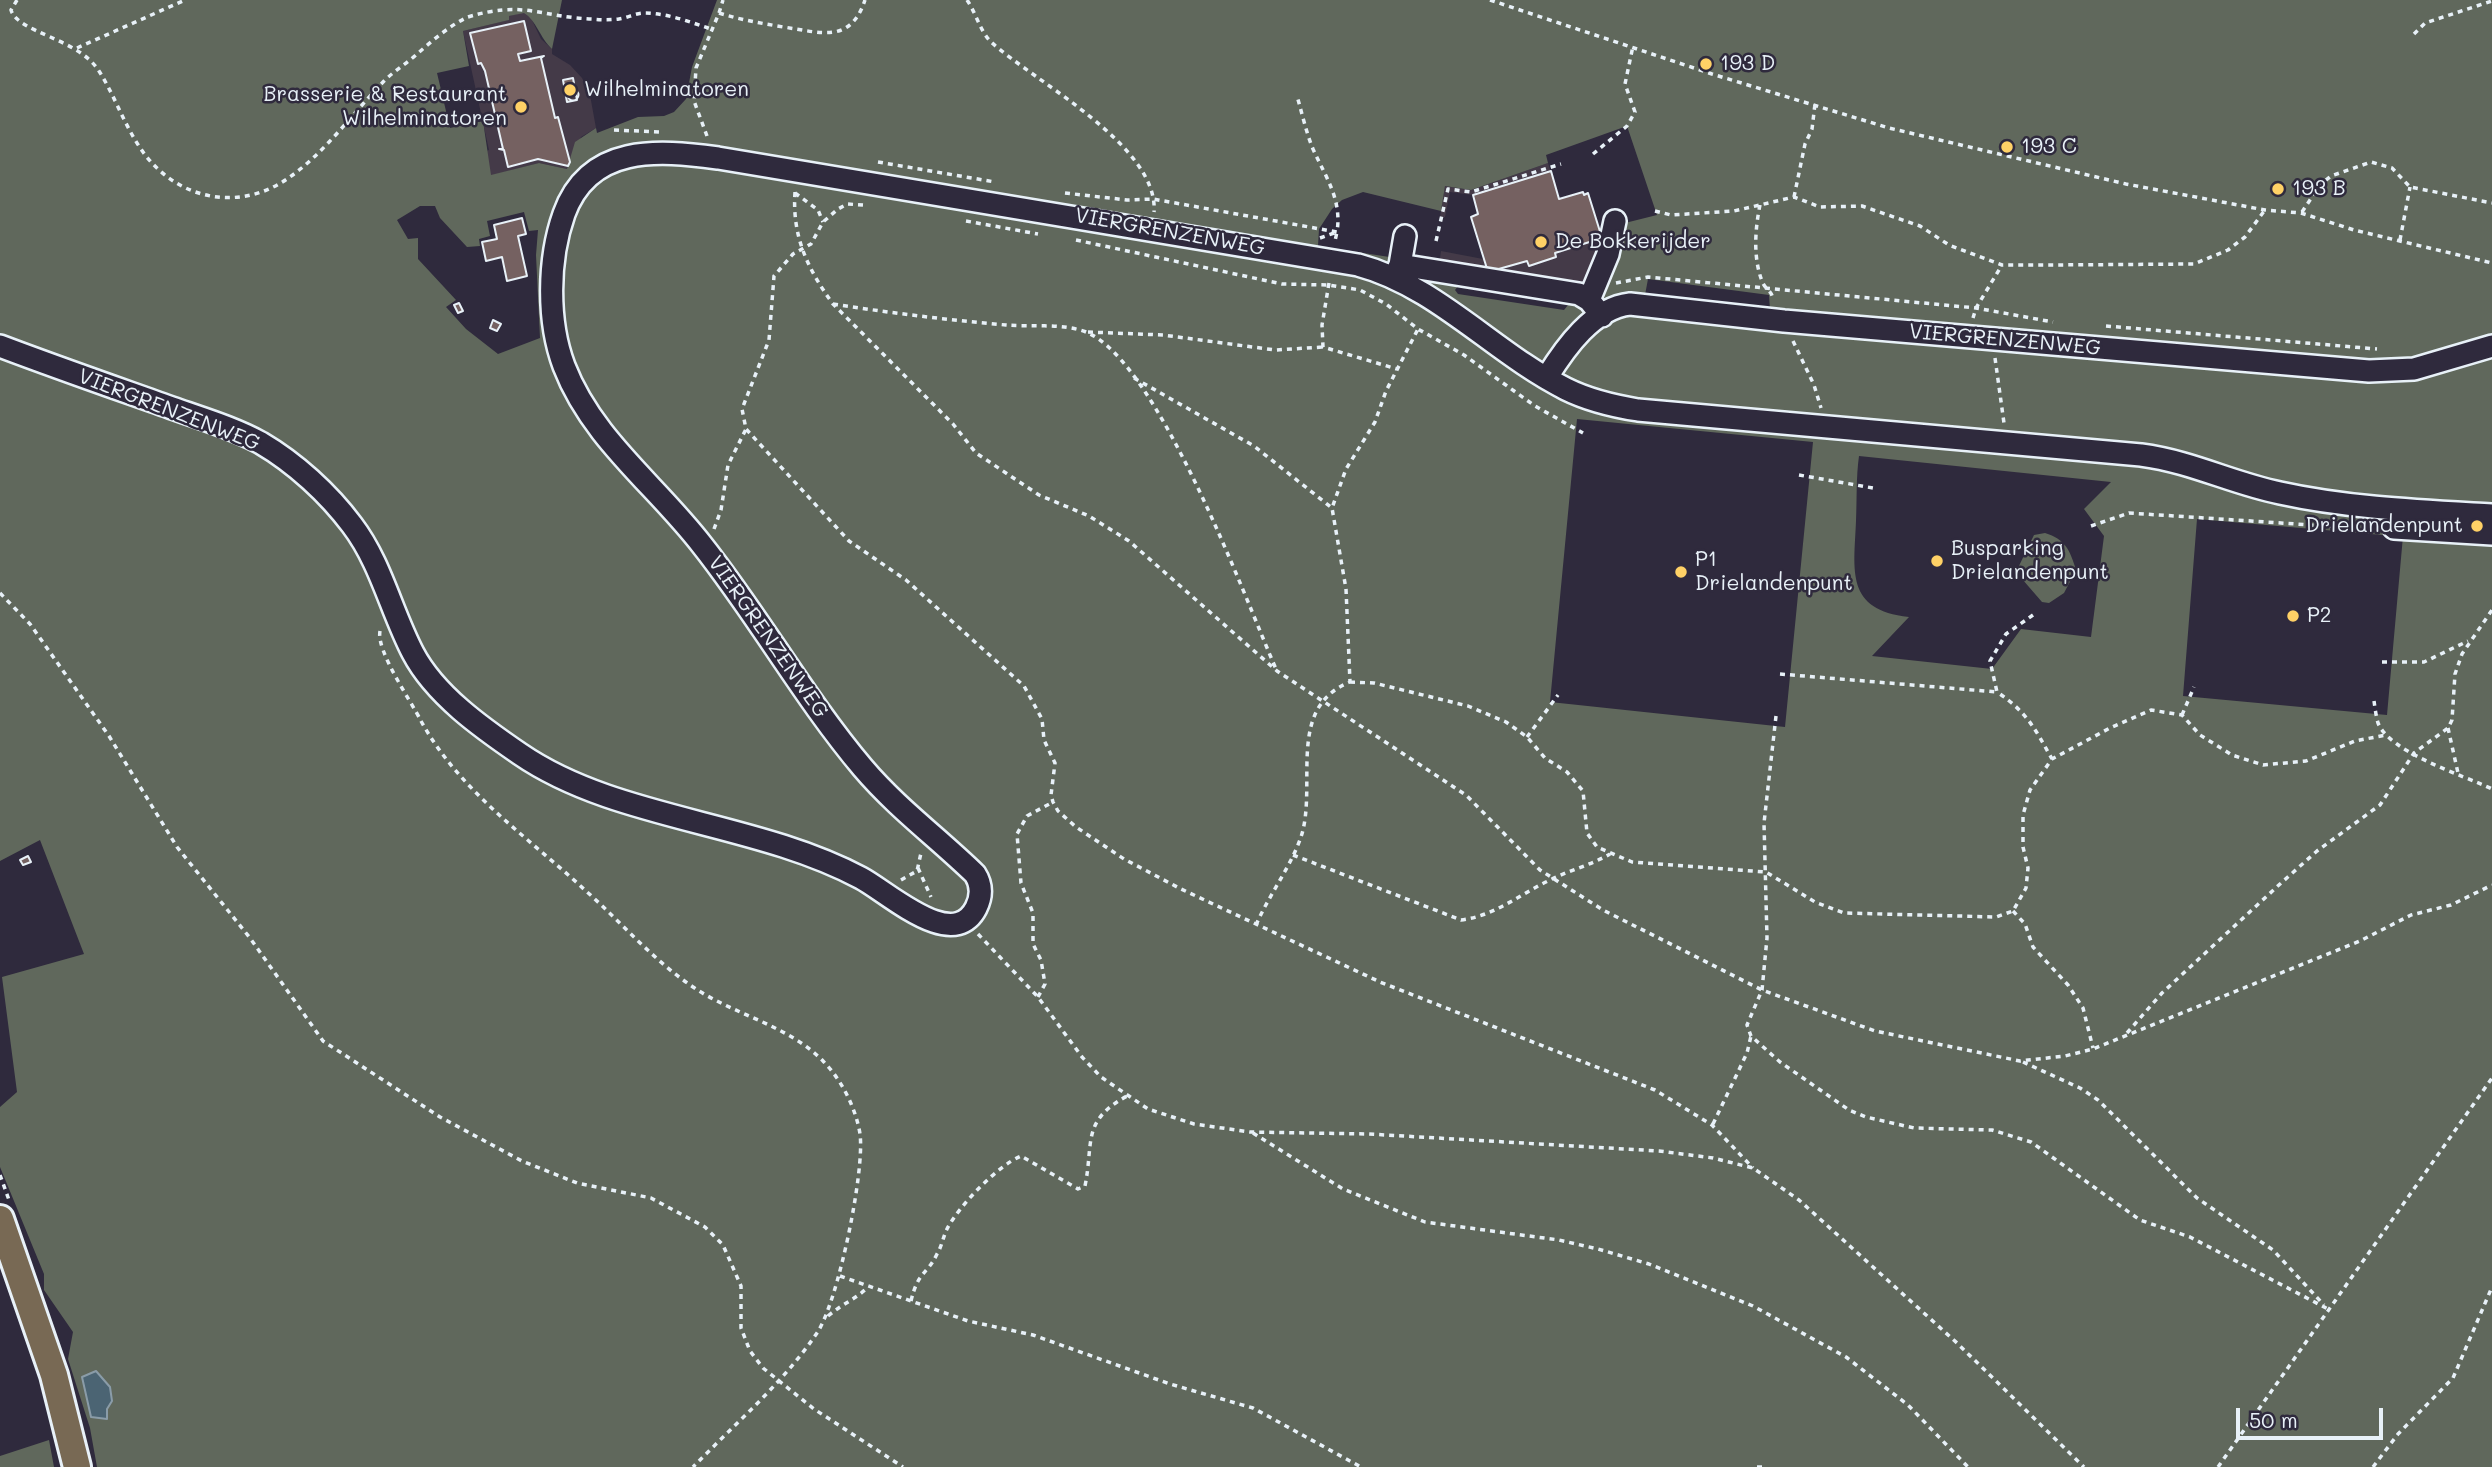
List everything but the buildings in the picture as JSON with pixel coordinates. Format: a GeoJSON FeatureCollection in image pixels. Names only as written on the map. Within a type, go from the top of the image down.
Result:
{"type":"FeatureCollection","features":[{"type":"Feature","properties":{"kind":"main road"},"geometry":{"type":"LineString","coordinates":[[0,1219],[54,1375],[77,1467]]}},
{"type":"Feature","properties":{"kind":"street","name":"VIERGRENZENWEG"},"geometry":{"type":"LineString","coordinates":[[0,346],[232,429],[281,457],[322,492],[359,536],[408,644],[430,678],[480,724],[548,772],[592,791],[805,852],[881,889],[939,925],[950,927],[966,921],[979,902],[981,885],[975,874],[903,810],[862,767],[795,679],[702,544],[619,454],[573,386],[557,343],[553,294],[555,251],[563,216],[571,200],[586,181],[616,159],[639,153],[674,153],[886,184],[1397,271],[1425,295],[1547,377],[1587,398],[1638,410],[2172,459],[2257,487],[2311,499],[2492,515]]}},
{"type":"Feature","properties":{"kind":"street"},"geometry":{"type":"LineString","coordinates":[[1405,236],[1397,271],[1579,294],[1597,299],[1615,221]]}},
{"type":"Feature","properties":{"kind":"street","name":"VIERGRENZENWEG"},"geometry":{"type":"LineString","coordinates":[[1547,377],[1597,299],[1620,305],[1636,304],[1778,320],[2369,371],[2414,369],[2492,346]]}},
{"type":"Feature","properties":{"kind":"street"},"geometry":{"type":"LineString","coordinates":[[2394,528],[2492,534]]}},
{"type":"Feature","properties":{"kind":"path"},"geometry":{"type":"LineString","coordinates":[[17,0],[11,10],[21,25],[44,32],[77,48],[98,69],[131,133],[158,168],[190,191],[234,198],[266,190],[295,173],[387,78],[456,23],[477,14],[500,7],[524,5],[592,19],[620,19],[642,13],[664,15],[711,29]]}},
{"type":"Feature","properties":{"kind":"path"},"geometry":{"type":"LineString","coordinates":[[77,48],[185,0]]}},
{"type":"Feature","properties":{"kind":"path"},"geometry":{"type":"LineString","coordinates":[[707,137],[694,101],[696,68],[723,0]]}},
{"type":"Feature","properties":{"kind":"path"},"geometry":{"type":"LineString","coordinates":[[719,13],[750,23],[826,35],[843,30],[856,20],[865,0]]}},
{"type":"Feature","properties":{"kind":"path"},"geometry":{"type":"LineString","coordinates":[[967,0],[993,43],[1051,85],[1131,154],[1142,169],[1153,199]]}},
{"type":"Feature","properties":{"kind":"path"},"geometry":{"type":"LineString","coordinates":[[1492,0],[1863,121],[2126,184],[2265,211],[2301,213],[2492,263]]}},
{"type":"Feature","properties":{"kind":"path"},"geometry":{"type":"LineString","coordinates":[[2414,34],[2425,23],[2492,1]]}},
{"type":"Feature","properties":{"kind":"path"},"geometry":{"type":"LineString","coordinates":[[1593,153],[1627,126],[1635,112],[1625,83],[1633,46]]}},
{"type":"Feature","properties":{"kind":"path"},"geometry":{"type":"LineString","coordinates":[[1055,192],[1127,201],[1153,199],[1337,232],[1340,212],[1336,195],[1312,146],[1297,96]]}},
{"type":"Feature","properties":{"kind":"path"},"geometry":{"type":"LineString","coordinates":[[1794,197],[1815,104]]}},
{"type":"Feature","properties":{"kind":"path"},"geometry":{"type":"LineString","coordinates":[[614,130],[628,129]]}},
{"type":"Feature","properties":{"kind":"path"},"geometry":{"type":"LineString","coordinates":[[867,160],[1003,183]]}},
{"type":"Feature","properties":{"kind":"path"},"geometry":{"type":"LineString","coordinates":[[2301,213],[2320,185],[2331,176],[2371,162],[2392,168],[2410,187],[2492,203]]}},
{"type":"Feature","properties":{"kind":"path"},"geometry":{"type":"LineString","coordinates":[[1436,241],[1438,228],[1443,225],[1448,189],[1471,192],[1561,164]]}},
{"type":"Feature","properties":{"kind":"path"},"geometry":{"type":"LineString","coordinates":[[2400,240],[2410,187]]}},
{"type":"Feature","properties":{"kind":"path"},"geometry":{"type":"LineString","coordinates":[[823,222],[818,210],[795,193],[794,220],[801,251],[832,304],[944,414],[976,453],[1039,495],[1089,516],[1129,541],[1277,671],[1466,795],[1551,879],[1603,910],[1762,990],[1875,1031],[2020,1060],[2080,1088],[2098,1100],[2197,1198],[2273,1250],[2328,1309]]}},
{"type":"Feature","properties":{"kind":"path"},"geometry":{"type":"LineString","coordinates":[[1655,211],[1671,215],[1714,213],[1794,197],[1820,208],[1862,206],[1920,226],[1949,246],[2002,265],[2194,264],[2228,250],[2245,237],[2265,211]]}},
{"type":"Feature","properties":{"kind":"path"},"geometry":{"type":"LineString","coordinates":[[1760,204],[1755,228],[1756,252],[1762,281],[1773,294],[1778,320],[1814,385],[1825,427]]}},
{"type":"Feature","properties":{"kind":"path"},"geometry":{"type":"LineString","coordinates":[[874,205],[842,206],[823,222],[817,237],[786,261],[772,281],[771,327],[742,409],[746,429],[849,541],[906,580],[1024,686],[1042,719],[1044,740],[1055,763],[1051,795],[1053,802],[1076,827],[1124,859],[1256,925],[1380,982],[1656,1090],[1712,1125],[1753,1168],[1810,1210],[1957,1343],[2084,1467]]}},
{"type":"Feature","properties":{"kind":"path"},"geometry":{"type":"LineString","coordinates":[[957,218],[974,224],[1048,235]]}},
{"type":"Feature","properties":{"kind":"path"},"geometry":{"type":"LineString","coordinates":[[1071,239],[1282,284],[1328,285],[1360,290],[1398,312],[1418,329],[1464,355],[1535,405],[1583,432]]}},
{"type":"Feature","properties":{"kind":"path"},"geometry":{"type":"LineString","coordinates":[[1969,337],[1976,308],[2002,265]]}},
{"type":"Feature","properties":{"kind":"path"},"geometry":{"type":"LineString","coordinates":[[1597,299],[1621,283],[1648,277],[1976,308],[2059,323]]}},
{"type":"Feature","properties":{"kind":"path"},"geometry":{"type":"LineString","coordinates":[[832,304],[893,313],[1086,332],[1163,335],[1275,350],[1323,347]]}},
{"type":"Feature","properties":{"kind":"path"},"geometry":{"type":"LineString","coordinates":[[2098,326],[2332,343],[2388,351]]}},
{"type":"Feature","properties":{"kind":"path"},"geometry":{"type":"LineString","coordinates":[[1350,682],[1346,589],[1332,508],[1346,469],[1375,422],[1386,391],[1418,329]]}},
{"type":"Feature","properties":{"kind":"path"},"geometry":{"type":"LineString","coordinates":[[1086,332],[1117,356],[1169,429],[1194,478],[1277,671]]}},
{"type":"Feature","properties":{"kind":"path"},"geometry":{"type":"LineString","coordinates":[[1994,339],[2000,409],[2008,442]]}},
{"type":"Feature","properties":{"kind":"path"},"geometry":{"type":"LineString","coordinates":[[1132,377],[1254,446],[1332,508]]}},
{"type":"Feature","properties":{"kind":"path"},"geometry":{"type":"LineString","coordinates":[[712,535],[721,510],[728,465],[746,429]]}},
{"type":"Feature","properties":{"kind":"path"},"geometry":{"type":"LineString","coordinates":[[1799,475],[1873,488]]}},
{"type":"Feature","properties":{"kind":"path"},"geometry":{"type":"LineString","coordinates":[[2091,526],[2129,513],[2394,528]]}},
{"type":"Feature","properties":{"kind":"path"},"geometry":{"type":"LineString","coordinates":[[0,593],[30,624],[70,685],[109,736],[177,847],[250,937],[323,1041],[440,1117],[522,1161],[577,1183],[652,1198],[705,1227],[723,1245],[741,1286],[741,1328],[750,1351],[778,1381],[814,1409],[903,1467]]}},
{"type":"Feature","properties":{"kind":"path"},"geometry":{"type":"LineString","coordinates":[[2126,1034],[2162,993],[2280,884],[2380,804],[2414,753],[2448,728],[2452,720],[2455,674],[2470,640],[2492,610]]}},
{"type":"Feature","properties":{"kind":"path"},"geometry":{"type":"LineString","coordinates":[[1997,692],[1990,661],[2006,634],[2033,615]]}},
{"type":"Feature","properties":{"kind":"path"},"geometry":{"type":"LineString","coordinates":[[383,625],[379,639],[427,732],[455,769],[492,810],[586,891],[664,966],[696,989],[803,1044],[824,1062],[848,1097],[860,1136],[857,1175],[840,1276],[827,1316],[803,1353],[693,1467]]}},
{"type":"Feature","properties":{"kind":"path"},"geometry":{"type":"LineString","coordinates":[[2382,662],[2424,662],[2470,640]]}},
{"type":"Feature","properties":{"kind":"path"},"geometry":{"type":"LineString","coordinates":[[1780,674],[1997,692],[2018,706],[2034,724],[2052,759]]}},
{"type":"Feature","properties":{"kind":"path"},"geometry":{"type":"LineString","coordinates":[[1256,925],[1293,855],[1305,820],[1308,735],[1313,715],[1322,701],[1336,688],[1350,682],[1374,683],[1468,706],[1506,722],[1527,737],[1545,758],[1567,772],[1583,791],[1587,833],[1597,847],[1610,854],[1632,862],[1766,872],[1815,902],[1844,913],[1996,917],[2013,911],[2024,894],[2027,878],[2023,815],[2030,790],[2052,759],[2151,709],[2182,715],[2200,735],[2232,755],[2263,765],[2306,761],[2355,741],[2386,734]]}},
{"type":"Feature","properties":{"kind":"path"},"geometry":{"type":"LineString","coordinates":[[2182,715],[2193,687]]}},
{"type":"Feature","properties":{"kind":"path"},"geometry":{"type":"LineString","coordinates":[[1527,737],[1558,695]]}},
{"type":"Feature","properties":{"kind":"path"},"geometry":{"type":"LineString","coordinates":[[2374,701],[2378,723],[2386,734],[2414,753],[2492,789]]}},
{"type":"Feature","properties":{"kind":"path"},"geometry":{"type":"LineString","coordinates":[[1776,716],[1764,823],[1767,937],[1762,990],[1747,1026],[1751,1036],[1780,1062],[1849,1110],[1866,1117],[1914,1128],[1992,1130],[2031,1142],[2116,1206],[2140,1220],[2190,1237],[2328,1309]]}},
{"type":"Feature","properties":{"kind":"path"},"geometry":{"type":"LineString","coordinates":[[2448,728],[2458,773]]}},
{"type":"Feature","properties":{"kind":"path"},"geometry":{"type":"LineString","coordinates":[[1038,997],[1045,984],[1041,960],[1033,944],[1033,913],[1021,883],[1017,834],[1027,816],[1053,802]]}},
{"type":"Feature","properties":{"kind":"path"},"geometry":{"type":"LineString","coordinates":[[921,847],[918,867],[930,896],[938,902]]}},
{"type":"Feature","properties":{"kind":"path"},"geometry":{"type":"LineString","coordinates":[[1293,855],[1461,920],[1482,918],[1551,879],[1589,866],[1610,854]]}},
{"type":"Feature","properties":{"kind":"path"},"geometry":{"type":"LineString","coordinates":[[895,881],[908,879],[918,867]]}},
{"type":"Feature","properties":{"kind":"path"},"geometry":{"type":"LineString","coordinates":[[2020,1060],[2065,1056],[2093,1049],[2360,941],[2411,915],[2451,905],[2492,885]]}},
{"type":"Feature","properties":{"kind":"path"},"geometry":{"type":"LineString","coordinates":[[2013,911],[2025,924],[2033,947],[2068,985],[2083,1008],[2093,1049]]}},
{"type":"Feature","properties":{"kind":"path"},"geometry":{"type":"LineString","coordinates":[[966,921],[1038,997],[1082,1058],[1126,1096],[1148,1109],[1194,1124],[1251,1132],[1369,1134],[1659,1151],[1713,1158],[1753,1168]]}},
{"type":"Feature","properties":{"kind":"path"},"geometry":{"type":"LineString","coordinates":[[1712,1125],[1746,1054],[1751,1036]]}},
{"type":"Feature","properties":{"kind":"path"},"geometry":{"type":"LineString","coordinates":[[2218,1467],[2492,1078]]}},
{"type":"Feature","properties":{"kind":"path"},"geometry":{"type":"LineString","coordinates":[[911,1301],[915,1284],[938,1254],[948,1226],[994,1175],[1015,1158],[1021,1156],[1031,1160],[1078,1189],[1085,1186],[1092,1126],[1106,1109],[1126,1096]]}},
{"type":"Feature","properties":{"kind":"path"},"geometry":{"type":"LineString","coordinates":[[1251,1132],[1343,1189],[1425,1223],[1559,1240],[1598,1249],[1649,1264],[1753,1306],[1846,1357],[1908,1405],[1968,1467]]}},
{"type":"Feature","properties":{"kind":"path"},"geometry":{"type":"LineString","coordinates":[[840,1276],[968,1321],[1033,1335],[1170,1384],[1253,1408],[1361,1467]]}},
{"type":"Feature","properties":{"kind":"path"},"geometry":{"type":"LineString","coordinates":[[827,1316],[868,1287]]}},
{"type":"Feature","properties":{"kind":"path"},"geometry":{"type":"LineString","coordinates":[[2372,1467],[2398,1434],[2453,1378],[2491,1290]]}},
{"type":"Feature","properties":{"kind":"path"},"geometry":{"type":"LineString","coordinates":[[1757,1467],[1768,1467]]}},
{"type":"Feature","properties":{"kind":"shaded area"},"geometry":{"type":"Polygon","coordinates":[[[0,0],[562,0],[552,49],[528,16],[524,13],[509,16],[509,20],[463,31],[469,66],[437,73],[450,128],[483,121],[491,175],[539,163],[567,169],[575,142],[596,128],[597,133],[638,117],[664,116],[674,112],[686,99],[692,67],[717,0],[2492,0],[2492,524],[2394,536],[2197,519],[2183,696],[2387,715],[2403,536],[2492,542],[2492,1467],[97,1467],[90,1428],[68,1359],[73,1332],[44,1290],[44,1274],[0,1167],[0,1107],[17,1092],[2,977],[84,954],[40,840],[0,861],[0,0]],[[1627,126],[1546,155],[1548,163],[1471,190],[1445,186],[1441,211],[1363,192],[1342,200],[1332,209],[1319,229],[1318,246],[1597,289],[1617,225],[1657,215],[1627,126]],[[420,206],[397,220],[408,239],[418,238],[418,259],[456,300],[446,307],[466,329],[498,354],[540,338],[536,255],[538,230],[529,231],[524,212],[487,221],[490,236],[479,239],[480,246],[467,247],[440,218],[435,206],[420,206]],[[1648,279],[1645,295],[1770,310],[1769,295],[1648,279]],[[1461,282],[1455,290],[1458,294],[1564,310],[1572,300],[1461,282]],[[1577,419],[1550,702],[1785,727],[1813,442],[1577,419]],[[1859,456],[1854,556],[1858,585],[1873,606],[1888,613],[1909,617],[1872,656],[1992,669],[2021,629],[2091,637],[2104,536],[2084,509],[2111,482],[1859,456]]]}},
{"type":"Feature","properties":{"kind":"shaded area"},"geometry":{"type":"Polygon","coordinates":[[[525,12],[530,16],[541,39],[552,49],[552,54],[570,65],[582,78],[590,95],[596,128],[581,137],[567,169],[539,163],[490,176],[486,151],[489,150],[463,31],[508,20],[509,16],[525,12]]]}},
{"type":"Feature","properties":{"kind":"shaded area"},"geometry":{"type":"Polygon","coordinates":[[[1548,163],[1559,199],[1588,193],[1600,231],[1617,225],[1597,289],[1439,265],[1441,251],[1483,259],[1471,217],[1478,214],[1473,195],[1450,192],[1445,217],[1440,217],[1445,186],[1471,190],[1548,163]]]}},
{"type":"Feature","properties":{"kind":"shaded area"},"geometry":{"type":"Polygon","coordinates":[[[2045,533],[2066,546],[2076,570],[2064,593],[2049,603],[2042,602],[2016,572],[2034,535],[2045,533]]]}},
{"type":"Feature","properties":{"kind":"shaded area"},"geometry":{"type":"Polygon","coordinates":[[[49,1440],[54,1467],[0,1467],[0,1456],[49,1440]]]}},
{"type":"Feature","properties":{"kind":"water"},"geometry":{"type":"Polygon","coordinates":[[[96,1371],[110,1387],[112,1401],[107,1409],[107,1419],[91,1417],[82,1377],[96,1371]]]}},
{"type":"Feature","properties":{"kind":"place","name":"193 D"},"geometry":{"type":"Point","coordinates":[1706,64]}},
{"type":"Feature","properties":{"kind":"place","name":"Wilhelminatoren"},"geometry":{"type":"Point","coordinates":[570,90]}},
{"type":"Feature","properties":{"kind":"place","name":"Brasserie & Restaurant Wilhelminatoren"},"geometry":{"type":"Point","coordinates":[521,107]}},
{"type":"Feature","properties":{"kind":"place","name":"193 C"},"geometry":{"type":"Point","coordinates":[2007,147]}},
{"type":"Feature","properties":{"kind":"place","name":"193 B"},"geometry":{"type":"Point","coordinates":[2278,189]}},
{"type":"Feature","properties":{"kind":"place","name":"De Bokkerijder"},"geometry":{"type":"Point","coordinates":[1541,242]}},
{"type":"Feature","properties":{"kind":"place","name":"Drielandenpunt"},"geometry":{"type":"Point","coordinates":[2477,526]}},
{"type":"Feature","properties":{"kind":"place","name":"Busparking Drielandenpunt"},"geometry":{"type":"Point","coordinates":[1937,561]}},
{"type":"Feature","properties":{"kind":"place","name":"P1 Drielandenpunt"},"geometry":{"type":"Point","coordinates":[1681,572]}},
{"type":"Feature","properties":{"kind":"place","name":"P2"},"geometry":{"type":"Point","coordinates":[2293,616]}}]}
